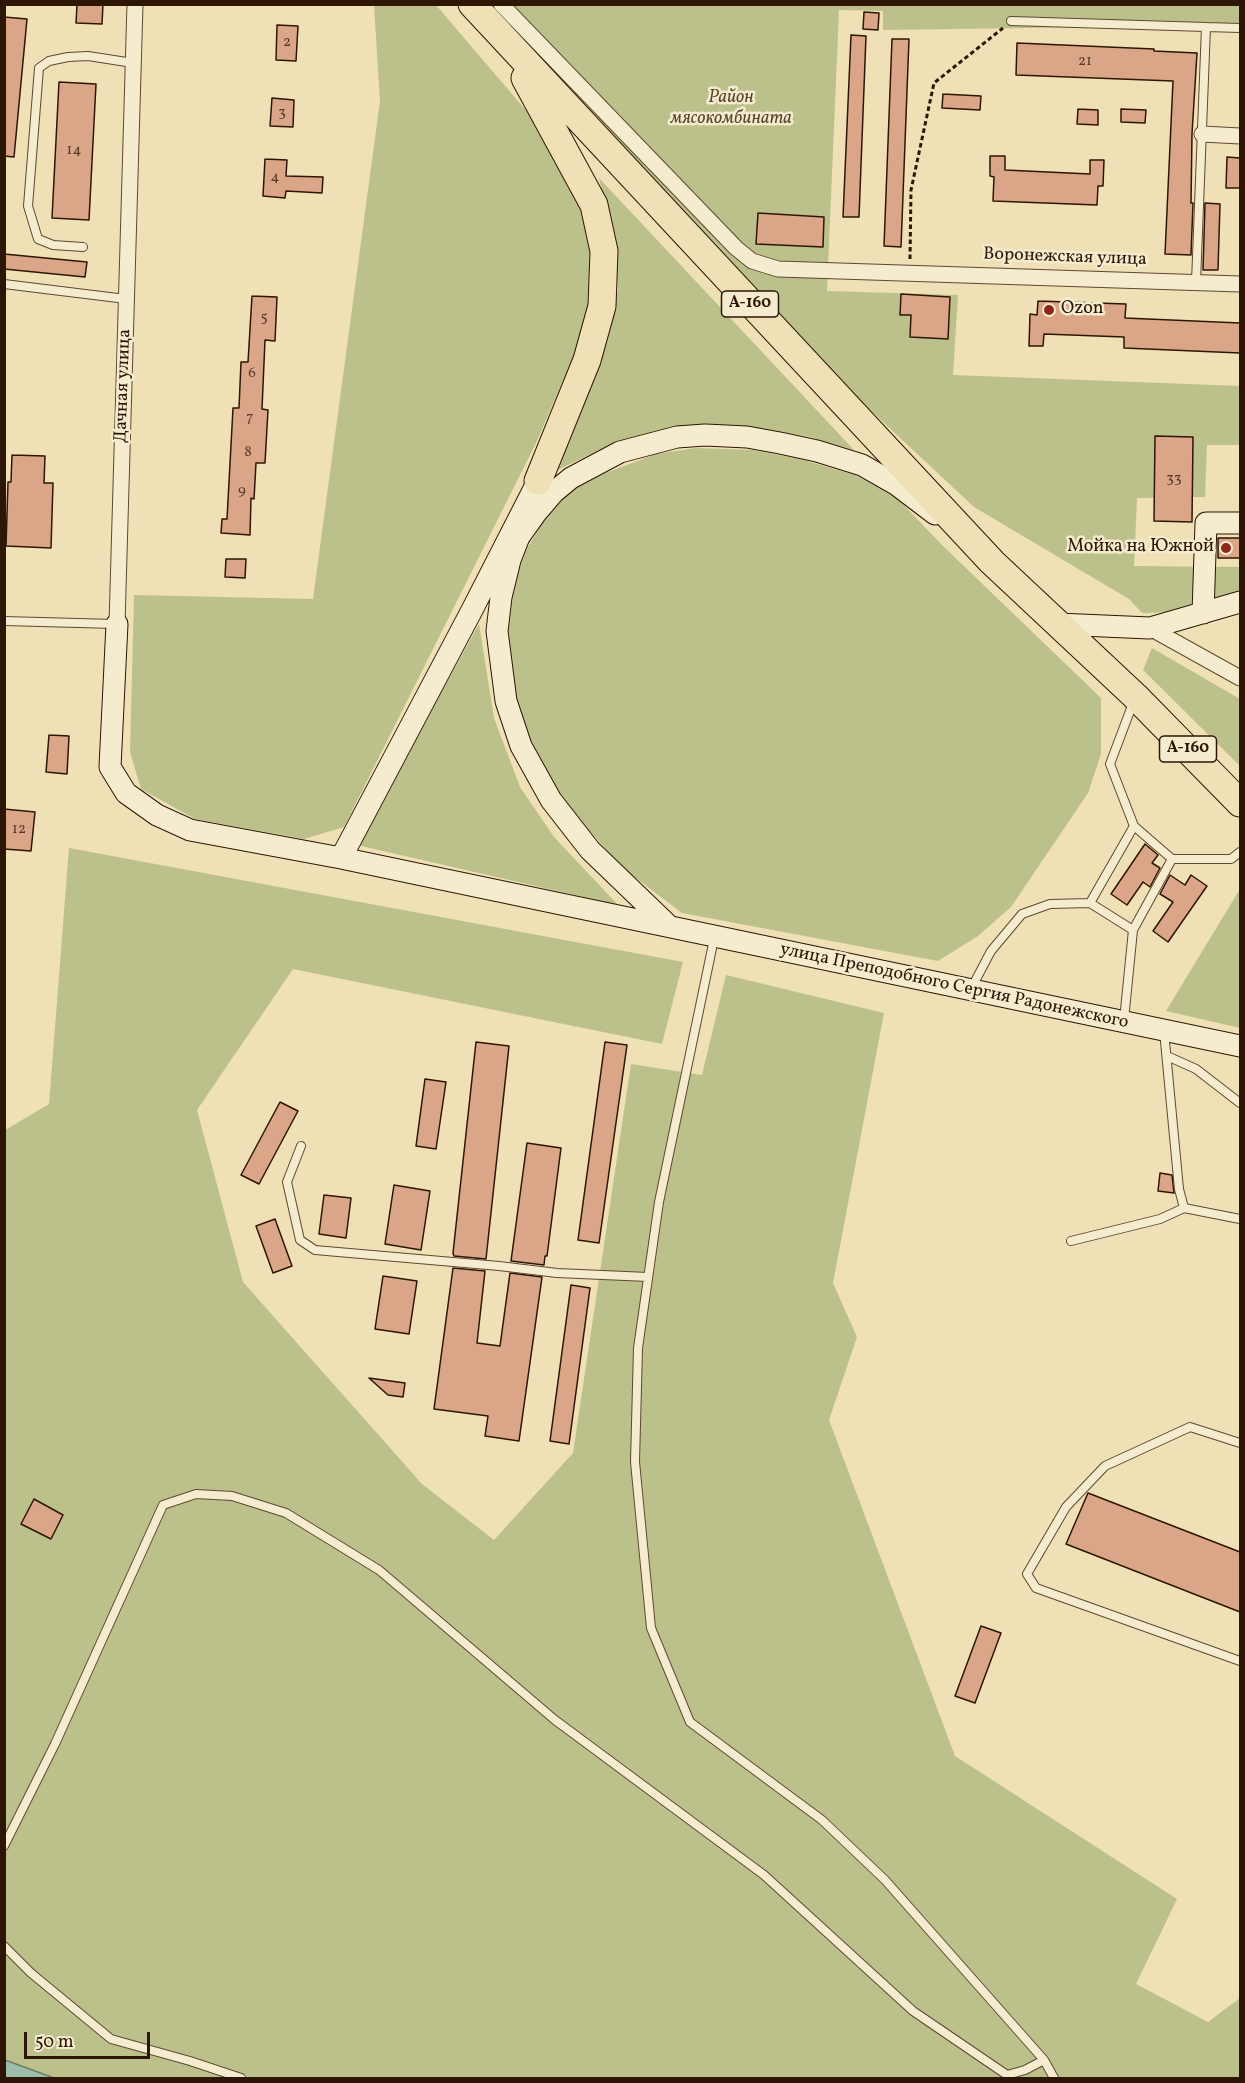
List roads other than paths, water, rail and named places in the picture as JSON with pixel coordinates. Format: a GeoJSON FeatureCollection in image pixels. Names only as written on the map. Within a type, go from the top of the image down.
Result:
{"type":"FeatureCollection","features":[{"type":"Feature","properties":{"kind":"highway","name":"А-160"},"geometry":{"type":"LineString","coordinates":[[472,4],[992,562],[1135,696],[1240,803]]}},
{"type":"Feature","properties":{"kind":"highway"},"geometry":{"type":"LineString","coordinates":[[508,45],[594,204],[604,251],[602,306],[587,360],[538,481]]}},
{"type":"Feature","properties":{"kind":"main road"},"geometry":{"type":"LineString","coordinates":[[519,537],[554,492],[571,478],[620,452],[677,437],[705,435],[747,437],[817,451],[862,465],[897,485],[992,562]]}},
{"type":"Feature","properties":{"kind":"main road"},"geometry":{"type":"LineString","coordinates":[[538,481],[510,560],[501,597],[497,631],[506,701],[521,746],[551,800],[590,850],[669,926]]}},
{"type":"Feature","properties":{"kind":"main road"},"geometry":{"type":"LineString","coordinates":[[341,858],[538,481]]}},
{"type":"Feature","properties":{"kind":"main road"},"geometry":{"type":"LineString","coordinates":[[1203,613],[1206,523],[1240,524]]}},
{"type":"Feature","properties":{"kind":"main road"},"geometry":{"type":"LineString","coordinates":[[471,612],[510,560]]}},
{"type":"Feature","properties":{"kind":"main road"},"geometry":{"type":"LineString","coordinates":[[1057,624],[1150,628],[1240,602]]}},
{"type":"Feature","properties":{"kind":"main road","name":"Дачная улица"},"geometry":{"type":"LineString","coordinates":[[117,624],[110,767],[126,793],[157,815],[190,830],[341,858]]}},
{"type":"Feature","properties":{"kind":"main road","name":"улица Преподобного Сергия Радонежского"},"geometry":{"type":"LineString","coordinates":[[341,858],[1240,1046]]}},
{"type":"Feature","properties":{"kind":"street","name":"Дачная улица"},"geometry":{"type":"LineString","coordinates":[[117,624],[135,4]]}},
{"type":"Feature","properties":{"kind":"street","name":"Воронежская улица"},"geometry":{"type":"LineString","coordinates":[[501,4],[736,248],[752,261],[778,269],[1240,284]]}},
{"type":"Feature","properties":{"kind":"street"},"geometry":{"type":"LineString","coordinates":[[1202,134],[1240,136]]}},
{"type":"Feature","properties":{"kind":"street"},"geometry":{"type":"LineString","coordinates":[[1150,628],[1240,678]]}},
{"type":"Feature","properties":{"kind":"lane"},"geometry":{"type":"LineString","coordinates":[[1011,21],[1240,28]]}},
{"type":"Feature","properties":{"kind":"lane"},"geometry":{"type":"LineString","coordinates":[[1196,282],[1206,27]]}},
{"type":"Feature","properties":{"kind":"lane"},"geometry":{"type":"LineString","coordinates":[[83,247],[53,245],[38,239],[28,206],[39,68],[49,61],[68,57],[88,57],[134,63]]}},
{"type":"Feature","properties":{"kind":"lane"},"geometry":{"type":"LineString","coordinates":[[4,284],[126,299]]}},
{"type":"Feature","properties":{"kind":"lane"},"geometry":{"type":"LineString","coordinates":[[4,621],[117,624]]}},
{"type":"Feature","properties":{"kind":"lane"},"geometry":{"type":"LineString","coordinates":[[1135,696],[1110,764],[1134,826],[1172,859],[1231,859],[1240,852]]}},
{"type":"Feature","properties":{"kind":"lane"},"geometry":{"type":"LineString","coordinates":[[1090,903],[1134,826]]}},
{"type":"Feature","properties":{"kind":"lane"},"geometry":{"type":"LineString","coordinates":[[1124,1022],[1133,930],[1172,859]]}},
{"type":"Feature","properties":{"kind":"lane"},"geometry":{"type":"LineString","coordinates":[[970,990],[991,951],[1022,914],[1050,904],[1090,903],[1133,930]]}},
{"type":"Feature","properties":{"kind":"lane"},"geometry":{"type":"LineString","coordinates":[[715,937],[659,1202],[638,1348],[636,1473],[651,1628],[690,1722],[822,1820],[877,1872],[1044,2060],[1054,2079]]}},
{"type":"Feature","properties":{"kind":"lane"},"geometry":{"type":"LineString","coordinates":[[1164,1030],[1179,1189],[1184,1208]]}},
{"type":"Feature","properties":{"kind":"lane"},"geometry":{"type":"LineString","coordinates":[[1167,1056],[1196,1069],[1240,1102]]}},
{"type":"Feature","properties":{"kind":"lane"},"geometry":{"type":"LineString","coordinates":[[301,1146],[287,1182],[300,1240],[315,1250],[557,1273],[648,1277]]}},
{"type":"Feature","properties":{"kind":"lane"},"geometry":{"type":"LineString","coordinates":[[1071,1241],[1160,1219],[1184,1208],[1240,1219]]}},
{"type":"Feature","properties":{"kind":"lane"},"geometry":{"type":"LineString","coordinates":[[1240,1443],[1190,1427],[1105,1466],[1066,1507],[1028,1574],[1036,1588],[1240,1661]]}},
{"type":"Feature","properties":{"kind":"lane"},"geometry":{"type":"LineString","coordinates":[[4,1846],[55,1744],[163,1505],[196,1494],[232,1496],[286,1513],[379,1570],[555,1720],[764,1875],[913,2011],[1007,2075],[1025,2070],[1044,2060]]}},
{"type":"Feature","properties":{"kind":"lane"},"geometry":{"type":"LineString","coordinates":[[4,1946],[31,1973],[111,2039],[190,2061],[242,2079]]}},
{"type":"Feature","properties":{"kind":"place","name":"Ozon"},"geometry":{"type":"Point","coordinates":[1049,310]}},
{"type":"Feature","properties":{"kind":"place","name":"Мойка на Южной"},"geometry":{"type":"Point","coordinates":[1226,548]}},
{"type":"Feature","properties":{"kind":"park label","name":"Район мясокомбината"},"geometry":{"type":"Point","coordinates":[731,109]}}]}
